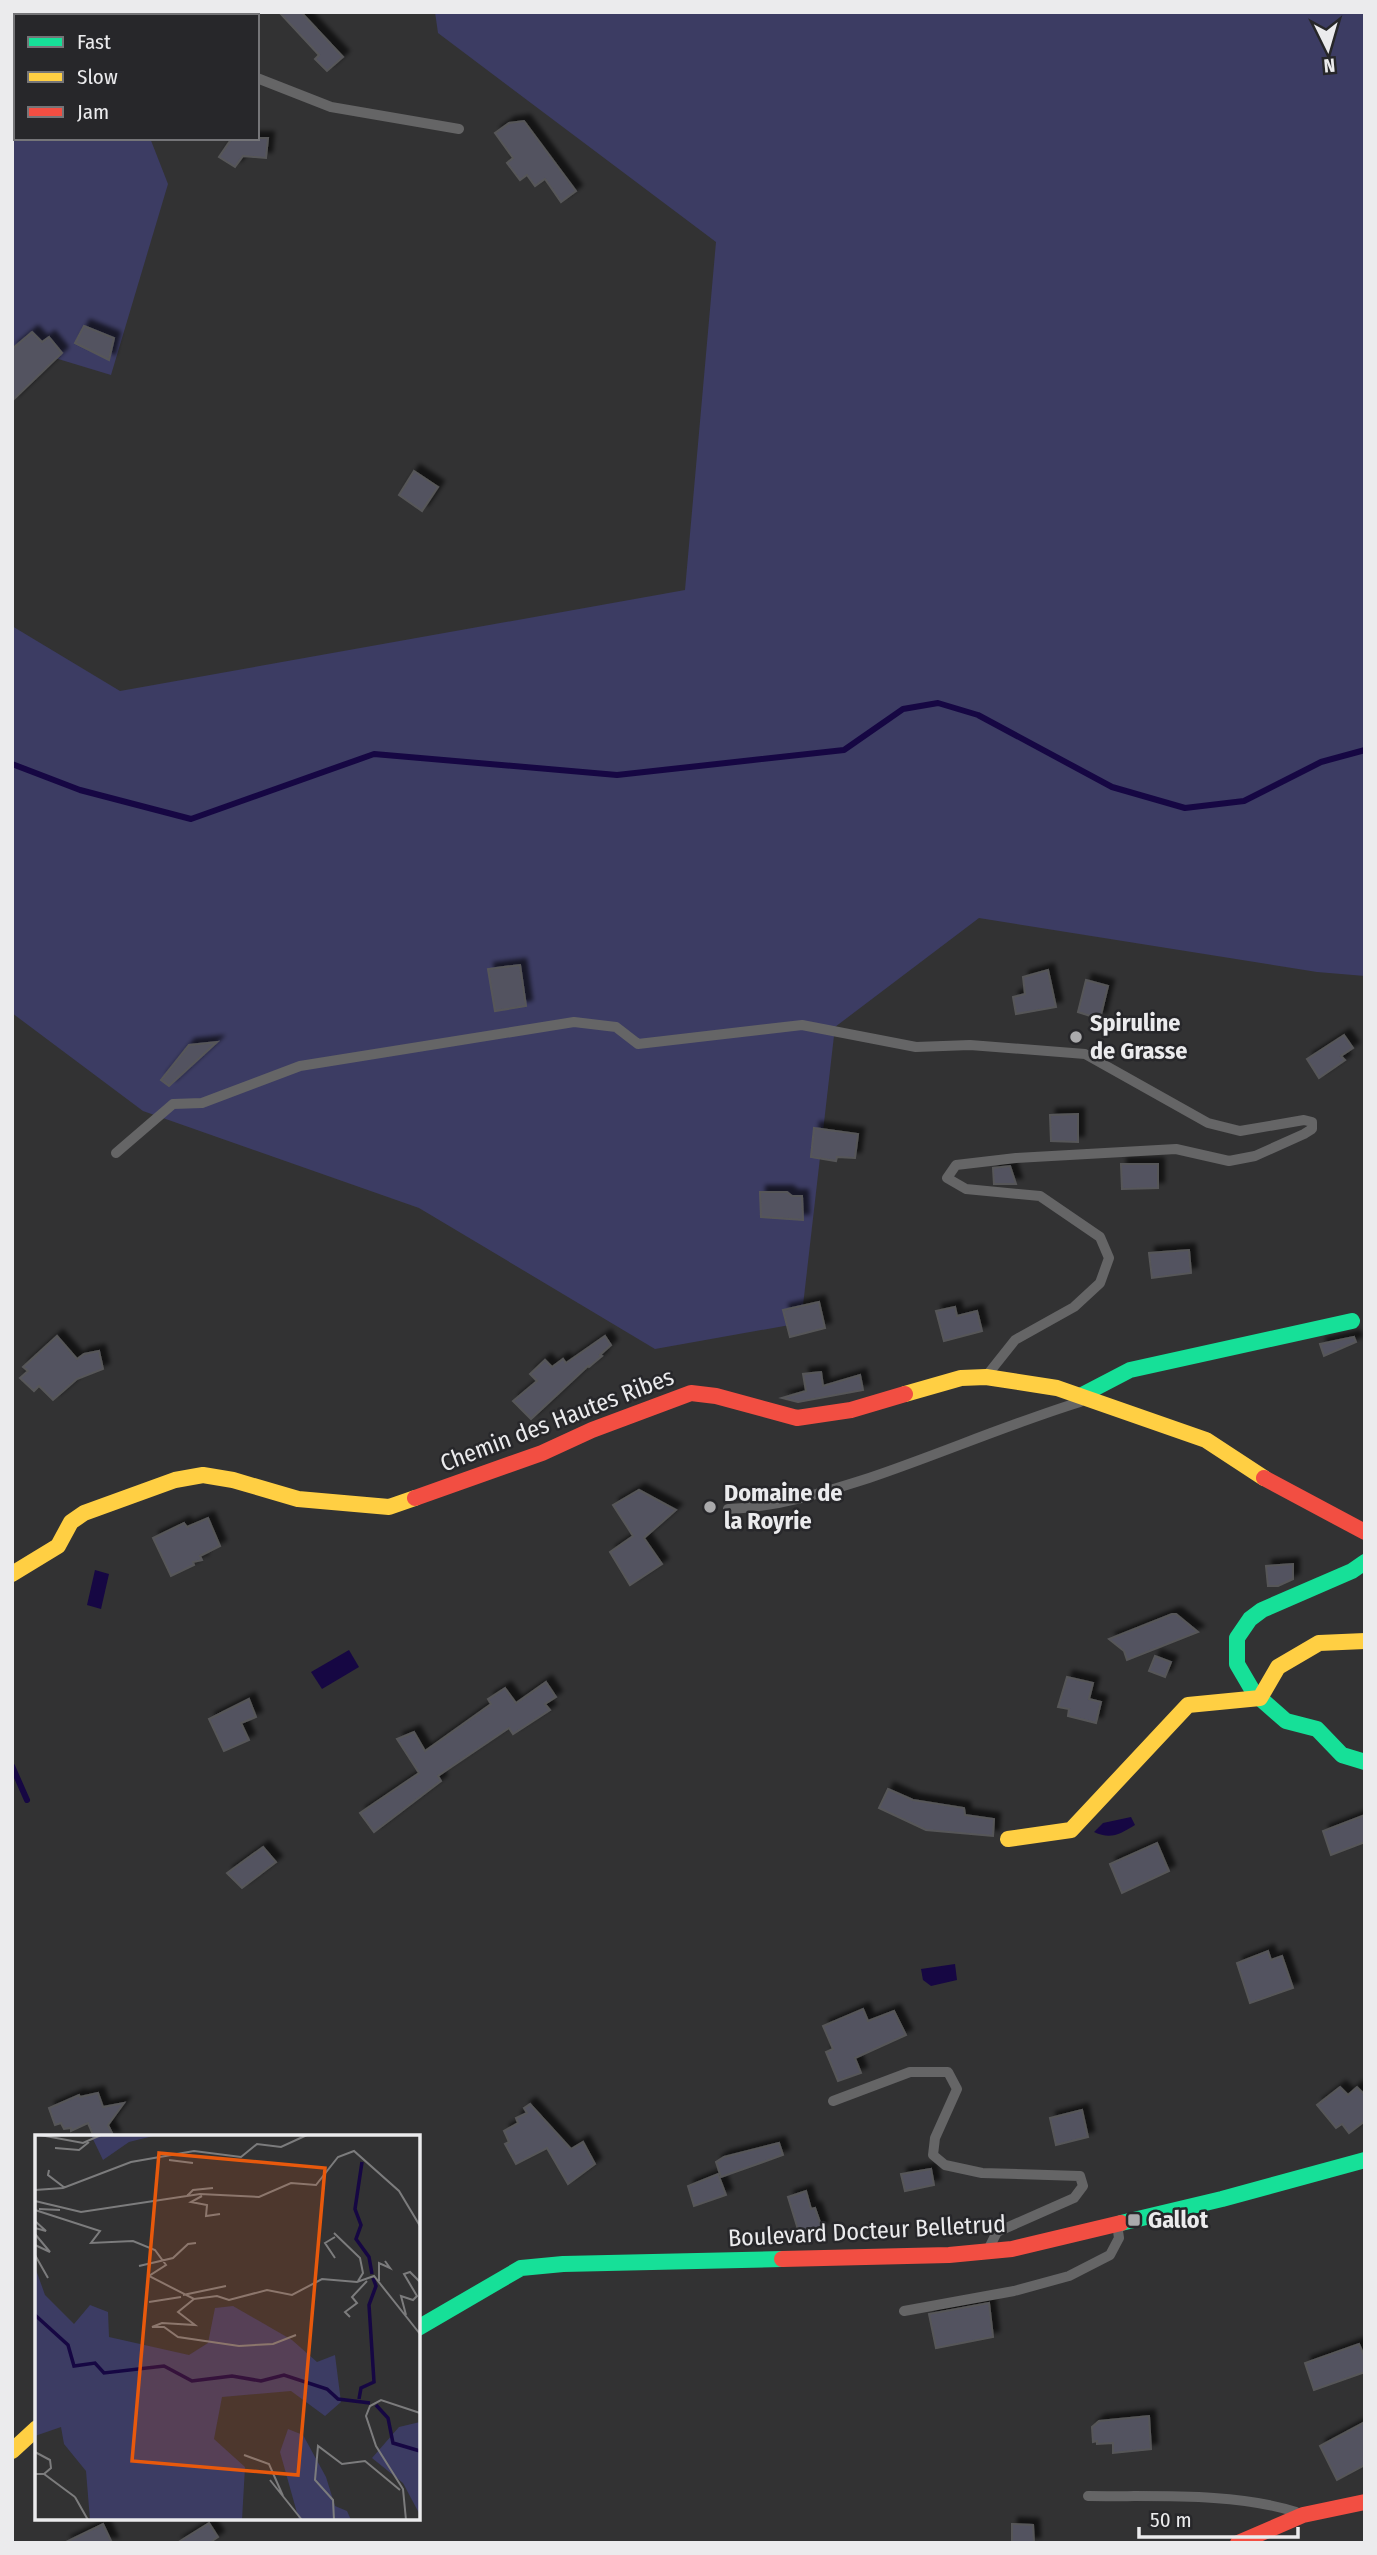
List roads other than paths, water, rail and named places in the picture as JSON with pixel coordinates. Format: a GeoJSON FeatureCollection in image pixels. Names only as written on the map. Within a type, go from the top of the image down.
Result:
{"type":"FeatureCollection","features":[{"type":"Feature","properties":{"kind":"street"},"geometry":{"type":"LineString","coordinates":[[1086,1396],[1130,1370],[1352,1321]]}},
{"type":"Feature","properties":{"kind":"street","name":"Chemin des Hautes Ribes"},"geometry":{"type":"LineString","coordinates":[[12,1574],[58,1546],[71,1522],[84,1513],[175,1480],[203,1475],[233,1480],[298,1499],[389,1507],[542,1453],[592,1430],[691,1393],[716,1396],[797,1418],[850,1410],[961,1378],[986,1377],[1057,1388],[1086,1396],[1206,1440],[1276,1486],[1365,1532]]}},
{"type":"Feature","properties":{"kind":"street"},"geometry":{"type":"LineString","coordinates":[[1365,1562],[1352,1571],[1262,1610],[1250,1619],[1237,1638],[1237,1664],[1254,1693],[1286,1721],[1317,1729],[1342,1755],[1365,1762]]}},
{"type":"Feature","properties":{"kind":"street"},"geometry":{"type":"LineString","coordinates":[[1260,1698],[1278,1667],[1319,1643],[1365,1640]]}},
{"type":"Feature","properties":{"kind":"street"},"geometry":{"type":"LineString","coordinates":[[1008,1839],[1071,1830],[1188,1705],[1260,1698]]}},
{"type":"Feature","properties":{"kind":"street","name":"Boulevard Docteur Belletrud"},"geometry":{"type":"LineString","coordinates":[[420,2327],[521,2268],[563,2264],[949,2255],[1012,2249],[1222,2199],[1365,2160]]}},
{"type":"Feature","properties":{"kind":"street"},"geometry":{"type":"LineString","coordinates":[[12,2451],[35,2430]]}},
{"type":"Feature","properties":{"kind":"street"},"geometry":{"type":"LineString","coordinates":[[1238,2543],[1303,2515],[1365,2502]]}},
{"type":"Feature","properties":{"kind":"lane"},"geometry":{"type":"LineString","coordinates":[[259,79],[331,107],[459,130]]}},
{"type":"Feature","properties":{"kind":"lane"},"geometry":{"type":"LineString","coordinates":[[116,1153],[173,1104],[202,1102],[300,1066],[574,1022],[616,1027],[638,1044],[802,1025],[916,1047],[970,1045],[1085,1054],[1208,1123],[1240,1131],[1304,1120],[1312,1122],[1312,1129],[1304,1134],[1255,1156],[1229,1161],[1176,1149],[1016,1158],[956,1165],[947,1178],[966,1189],[1040,1196],[1100,1237],[1109,1258],[1100,1283],[1074,1307],[1015,1340],[986,1377]]}},
{"type":"Feature","properties":{"kind":"lane"},"geometry":{"type":"LineString","coordinates":[[729,1509],[761,1508],[810,1497],[932,1457],[1086,1396]]}},
{"type":"Feature","properties":{"kind":"lane"},"geometry":{"type":"LineString","coordinates":[[833,2101],[910,2072],[948,2072],[957,2089],[935,2138],[933,2155],[945,2165],[982,2173],[1080,2176],[1083,2186],[1074,2198],[997,2232],[987,2251]]}},
{"type":"Feature","properties":{"kind":"lane"},"geometry":{"type":"LineString","coordinates":[[904,2311],[1014,2291],[1069,2276],[1110,2255],[1119,2238],[1117,2224]]}},
{"type":"Feature","properties":{"kind":"lane"},"geometry":{"type":"LineString","coordinates":[[1088,2496],[1214,2499],[1283,2508],[1303,2515]]}},
{"type":"Feature","properties":{"kind":"waterway"},"geometry":{"type":"LineString","coordinates":[[12,764],[80,790],[191,819],[374,754],[617,775],[844,750],[903,709],[938,703],[978,715],[1112,787],[1185,808],[1244,801],[1321,762],[1365,750]]}},
{"type":"Feature","properties":{"kind":"waterway"},"geometry":{"type":"LineString","coordinates":[[12,1766],[27,1800]]}},
{"type":"Feature","properties":{"kind":"place","name":"Spiruline de Grasse"},"geometry":{"type":"Point","coordinates":[1076,1037]}},
{"type":"Feature","properties":{"kind":"place","name":"Domaine de la Royrie"},"geometry":{"type":"Point","coordinates":[710,1507]}},
{"type":"Feature","properties":{"kind":"place","name":"Gallot"},"geometry":{"type":"Point","coordinates":[1134,2220]}}]}
